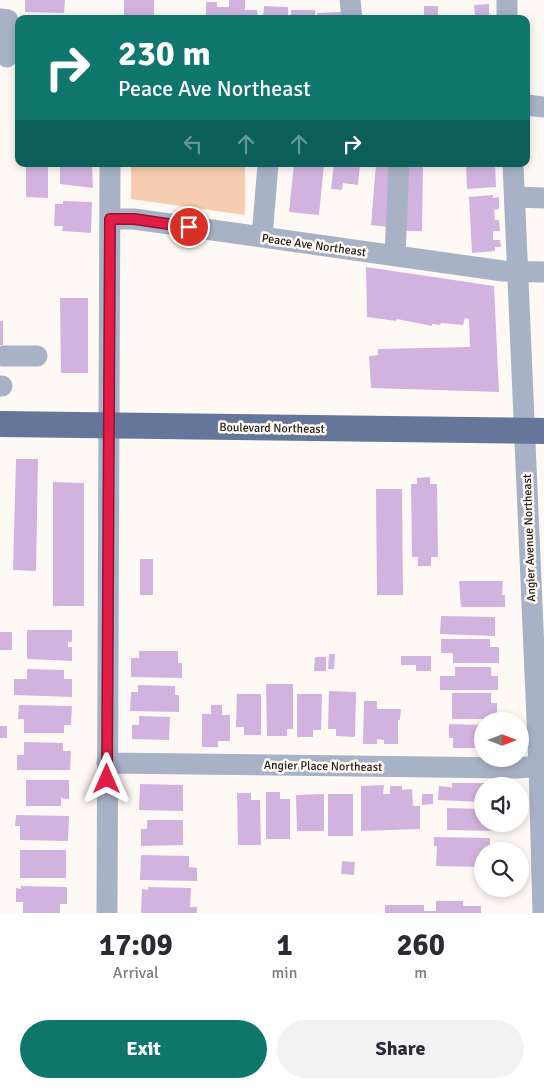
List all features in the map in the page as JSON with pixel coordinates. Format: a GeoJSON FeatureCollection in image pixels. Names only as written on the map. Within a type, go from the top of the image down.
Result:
{"type":"FeatureCollection","features":[{"type":"Feature","properties":{"kind":"main road","name":"Boulevard Northeast"},"geometry":{"type":"LineString","coordinates":[[0,424],[534,431]]}},
{"type":"Feature","properties":{"kind":"street"},"geometry":{"type":"LineString","coordinates":[[350,0],[352,15]]}},
{"type":"Feature","properties":{"kind":"street"},"geometry":{"type":"LineString","coordinates":[[507,0],[508,15]]}},
{"type":"Feature","properties":{"kind":"street"},"geometry":{"type":"LineString","coordinates":[[6,13],[9,57]]}},
{"type":"Feature","properties":{"kind":"street"},"geometry":{"type":"LineString","coordinates":[[530,105],[544,107]]}},
{"type":"Feature","properties":{"kind":"street"},"geometry":{"type":"LineString","coordinates":[[106,913],[110,167]]}},
{"type":"Feature","properties":{"kind":"street"},"geometry":{"type":"LineString","coordinates":[[262,237],[268,167]]}},
{"type":"Feature","properties":{"kind":"street"},"geometry":{"type":"LineString","coordinates":[[395,256],[399,167]]}},
{"type":"Feature","properties":{"kind":"street","name":"Angier Avenue Northeast"},"geometry":{"type":"LineString","coordinates":[[513,167],[518,271],[534,431],[543,913]]}},
{"type":"Feature","properties":{"kind":"street"},"geometry":{"type":"LineString","coordinates":[[515,198],[544,198]]}},
{"type":"Feature","properties":{"kind":"street","name":"Peace Ave Northeast"},"geometry":{"type":"LineString","coordinates":[[110,219],[134,219],[503,271],[544,272]]}},
{"type":"Feature","properties":{"kind":"street"},"geometry":{"type":"LineString","coordinates":[[3,356],[37,356]]}},
{"type":"Feature","properties":{"kind":"street","name":"Angier Place Northeast"},"geometry":{"type":"LineString","coordinates":[[107,763],[509,768],[539,766]]}},
{"type":"Feature","properties":{"kind":"shaded area"},"geometry":{"type":"Polygon","coordinates":[[[131,167],[245,167],[245,215],[131,199],[131,167]]]}},
{"type":"Feature","properties":{"kind":"building"},"geometry":{"type":"Polygon","coordinates":[[[25,0],[65,0],[64,13],[25,12],[25,0]]]}},
{"type":"Feature","properties":{"kind":"building"},"geometry":{"type":"Polygon","coordinates":[[[124,0],[154,0],[154,15],[124,15],[124,0]]]}},
{"type":"Feature","properties":{"kind":"building"},"geometry":{"type":"Polygon","coordinates":[[[229,0],[245,0],[245,10],[257,10],[258,15],[206,15],[206,2],[217,2],[217,7],[229,7],[229,0]]]}},
{"type":"Feature","properties":{"kind":"building"},"geometry":{"type":"Polygon","coordinates":[[[489,4],[489,15],[475,15],[474,5],[489,4]]]}},
{"type":"Feature","properties":{"kind":"building"},"geometry":{"type":"Polygon","coordinates":[[[264,6],[288,7],[288,15],[263,15],[264,6]]]}},
{"type":"Feature","properties":{"kind":"building"},"geometry":{"type":"Polygon","coordinates":[[[424,6],[438,6],[438,15],[424,15],[424,6]]]}},
{"type":"Feature","properties":{"kind":"building"},"geometry":{"type":"Polygon","coordinates":[[[291,10],[315,10],[315,15],[291,15],[291,10]]]}},
{"type":"Feature","properties":{"kind":"building"},"geometry":{"type":"Polygon","coordinates":[[[341,12],[341,15],[317,15],[317,13],[341,12]]]}},
{"type":"Feature","properties":{"kind":"building"},"geometry":{"type":"Polygon","coordinates":[[[26,167],[48,167],[48,198],[26,197],[26,167]]]}},
{"type":"Feature","properties":{"kind":"building"},"geometry":{"type":"Polygon","coordinates":[[[60,167],[92,167],[93,188],[60,184],[60,167]]]}},
{"type":"Feature","properties":{"kind":"building"},"geometry":{"type":"Polygon","coordinates":[[[294,167],[324,167],[319,215],[289,212],[294,167]]]}},
{"type":"Feature","properties":{"kind":"building"},"geometry":{"type":"Polygon","coordinates":[[[334,167],[360,167],[358,185],[343,183],[342,190],[331,189],[334,167]]]}},
{"type":"Feature","properties":{"kind":"building"},"geometry":{"type":"Polygon","coordinates":[[[376,167],[392,167],[388,227],[371,225],[376,167]]]}},
{"type":"Feature","properties":{"kind":"building"},"geometry":{"type":"Polygon","coordinates":[[[406,167],[423,167],[422,231],[405,231],[406,167]]]}},
{"type":"Feature","properties":{"kind":"building"},"geometry":{"type":"Polygon","coordinates":[[[466,167],[495,167],[496,187],[467,189],[466,167]]]}},
{"type":"Feature","properties":{"kind":"building"},"geometry":{"type":"Polygon","coordinates":[[[493,195],[493,198],[499,197],[499,209],[494,210],[495,220],[499,220],[500,231],[493,231],[493,240],[500,240],[501,247],[495,247],[495,251],[472,253],[469,197],[493,195]]]}},
{"type":"Feature","properties":{"kind":"building"},"geometry":{"type":"Polygon","coordinates":[[[63,201],[92,202],[91,233],[62,231],[63,226],[54,226],[55,204],[63,204],[63,201]]]}},
{"type":"Feature","properties":{"kind":"building"},"geometry":{"type":"Polygon","coordinates":[[[366,267],[494,286],[499,392],[371,388],[369,356],[378,355],[378,349],[470,347],[469,319],[465,318],[463,325],[441,323],[440,325],[432,324],[432,326],[397,319],[396,321],[367,317],[366,267]]]}},
{"type":"Feature","properties":{"kind":"building"},"geometry":{"type":"Polygon","coordinates":[[[60,298],[88,298],[88,373],[61,373],[60,298]]]}},
{"type":"Feature","properties":{"kind":"building"},"geometry":{"type":"Polygon","coordinates":[[[0,321],[3,321],[3,345],[0,345],[0,321]]]}},
{"type":"Feature","properties":{"kind":"building"},"geometry":{"type":"Polygon","coordinates":[[[16,459],[38,459],[36,571],[13,570],[16,459]]]}},
{"type":"Feature","properties":{"kind":"building"},"geometry":{"type":"Polygon","coordinates":[[[430,477],[430,484],[437,484],[438,557],[431,557],[431,566],[418,566],[418,557],[412,557],[411,484],[417,484],[417,478],[430,477]]]}},
{"type":"Feature","properties":{"kind":"building"},"geometry":{"type":"Polygon","coordinates":[[[53,482],[84,483],[84,606],[53,606],[53,482]]]}},
{"type":"Feature","properties":{"kind":"building"},"geometry":{"type":"Polygon","coordinates":[[[376,489],[402,489],[403,595],[377,595],[376,489]]]}},
{"type":"Feature","properties":{"kind":"building"},"geometry":{"type":"Polygon","coordinates":[[[140,559],[153,559],[153,595],[140,595],[140,559]]]}},
{"type":"Feature","properties":{"kind":"building"},"geometry":{"type":"Polygon","coordinates":[[[459,581],[503,581],[502,595],[505,595],[505,607],[461,607],[459,581]]]}},
{"type":"Feature","properties":{"kind":"building"},"geometry":{"type":"Polygon","coordinates":[[[441,616],[495,617],[495,636],[440,634],[441,616]]]}},
{"type":"Feature","properties":{"kind":"building"},"geometry":{"type":"Polygon","coordinates":[[[27,630],[72,630],[72,642],[68,642],[68,647],[72,647],[72,661],[27,659],[27,630]]]}},
{"type":"Feature","properties":{"kind":"building"},"geometry":{"type":"Polygon","coordinates":[[[0,632],[12,632],[12,650],[0,650],[0,632]]]}},
{"type":"Feature","properties":{"kind":"building"},"geometry":{"type":"Polygon","coordinates":[[[441,639],[490,639],[490,647],[499,647],[499,663],[453,663],[453,653],[441,653],[441,639]]]}},
{"type":"Feature","properties":{"kind":"building"},"geometry":{"type":"Polygon","coordinates":[[[139,651],[178,651],[178,663],[182,663],[182,678],[131,677],[131,658],[139,658],[139,651]]]}},
{"type":"Feature","properties":{"kind":"building"},"geometry":{"type":"Polygon","coordinates":[[[329,654],[335,654],[334,669],[328,669],[329,654]]]}},
{"type":"Feature","properties":{"kind":"building"},"geometry":{"type":"Polygon","coordinates":[[[401,656],[431,656],[431,671],[416,671],[416,665],[401,665],[401,656]]]}},
{"type":"Feature","properties":{"kind":"building"},"geometry":{"type":"Polygon","coordinates":[[[315,657],[326,657],[326,671],[314,671],[315,657]]]}},
{"type":"Feature","properties":{"kind":"building"},"geometry":{"type":"Polygon","coordinates":[[[455,667],[491,667],[491,676],[498,676],[498,690],[440,690],[440,676],[455,676],[455,667]]]}},
{"type":"Feature","properties":{"kind":"building"},"geometry":{"type":"Polygon","coordinates":[[[27,669],[64,670],[64,679],[72,679],[72,697],[14,695],[14,679],[27,679],[27,669]]]}},
{"type":"Feature","properties":{"kind":"building"},"geometry":{"type":"Polygon","coordinates":[[[266,684],[293,684],[293,729],[287,729],[287,736],[267,736],[266,684]]]}},
{"type":"Feature","properties":{"kind":"building"},"geometry":{"type":"Polygon","coordinates":[[[138,685],[175,686],[175,695],[179,695],[179,712],[130,711],[131,692],[138,692],[138,685]]]}},
{"type":"Feature","properties":{"kind":"building"},"geometry":{"type":"Polygon","coordinates":[[[329,691],[356,692],[355,737],[336,736],[336,729],[328,729],[329,691]]]}},
{"type":"Feature","properties":{"kind":"building"},"geometry":{"type":"Polygon","coordinates":[[[452,693],[491,693],[491,703],[497,703],[497,712],[474,712],[474,719],[452,719],[452,693]]]}},
{"type":"Feature","properties":{"kind":"building"},"geometry":{"type":"Polygon","coordinates":[[[237,694],[261,694],[261,735],[244,735],[244,727],[236,727],[237,694]]]}},
{"type":"Feature","properties":{"kind":"building"},"geometry":{"type":"Polygon","coordinates":[[[297,694],[322,694],[321,730],[313,730],[313,737],[297,737],[297,694]]]}},
{"type":"Feature","properties":{"kind":"building"},"geometry":{"type":"Polygon","coordinates":[[[364,701],[377,701],[377,709],[401,709],[400,720],[398,720],[398,744],[384,744],[384,740],[377,739],[377,744],[363,744],[364,701]]]}},
{"type":"Feature","properties":{"kind":"building"},"geometry":{"type":"Polygon","coordinates":[[[19,705],[72,706],[71,725],[64,725],[64,733],[24,733],[24,719],[18,719],[19,705]]]}},
{"type":"Feature","properties":{"kind":"building"},"geometry":{"type":"Polygon","coordinates":[[[211,705],[222,705],[222,715],[230,715],[230,741],[218,741],[218,747],[202,747],[202,714],[211,714],[211,705]]]}},
{"type":"Feature","properties":{"kind":"building"},"geometry":{"type":"Polygon","coordinates":[[[139,716],[170,717],[169,740],[132,739],[132,725],[139,725],[139,716]]]}},
{"type":"Feature","properties":{"kind":"building"},"geometry":{"type":"Polygon","coordinates":[[[449,724],[474,725],[474,748],[453,748],[453,738],[449,738],[449,724]]]}},
{"type":"Feature","properties":{"kind":"building"},"geometry":{"type":"Polygon","coordinates":[[[0,726],[7,726],[7,738],[0,738],[0,726]]]}},
{"type":"Feature","properties":{"kind":"building"},"geometry":{"type":"Polygon","coordinates":[[[24,742],[63,743],[63,751],[71,751],[70,770],[17,770],[17,755],[24,755],[24,742]]]}},
{"type":"Feature","properties":{"kind":"building"},"geometry":{"type":"Polygon","coordinates":[[[26,780],[69,780],[69,799],[61,798],[61,806],[26,806],[26,780]]]}},
{"type":"Feature","properties":{"kind":"building"},"geometry":{"type":"Polygon","coordinates":[[[452,783],[474,783],[474,802],[438,800],[439,786],[452,788],[452,783]]]}},
{"type":"Feature","properties":{"kind":"building"},"geometry":{"type":"Polygon","coordinates":[[[140,784],[183,785],[183,811],[139,810],[140,784]]]}},
{"type":"Feature","properties":{"kind":"building"},"geometry":{"type":"Polygon","coordinates":[[[384,785],[383,794],[390,794],[390,786],[402,786],[402,790],[412,789],[413,806],[420,806],[420,829],[361,831],[361,786],[384,785]]]}},
{"type":"Feature","properties":{"kind":"building"},"geometry":{"type":"Polygon","coordinates":[[[266,792],[280,792],[280,799],[290,799],[290,839],[266,839],[266,792]]]}},
{"type":"Feature","properties":{"kind":"building"},"geometry":{"type":"Polygon","coordinates":[[[237,793],[251,793],[251,800],[260,800],[261,845],[238,845],[237,793]]]}},
{"type":"Feature","properties":{"kind":"building"},"geometry":{"type":"Polygon","coordinates":[[[324,794],[324,831],[297,831],[296,795],[324,794]]]}},
{"type":"Feature","properties":{"kind":"building"},"geometry":{"type":"Polygon","coordinates":[[[328,794],[353,794],[353,836],[328,836],[328,794]]]}},
{"type":"Feature","properties":{"kind":"building"},"geometry":{"type":"Polygon","coordinates":[[[422,794],[433,794],[433,804],[422,805],[422,794]]]}},
{"type":"Feature","properties":{"kind":"building"},"geometry":{"type":"Polygon","coordinates":[[[447,808],[474,809],[474,831],[447,830],[447,808]]]}},
{"type":"Feature","properties":{"kind":"building"},"geometry":{"type":"Polygon","coordinates":[[[16,815],[69,816],[68,841],[20,840],[20,826],[15,826],[16,815]]]}},
{"type":"Feature","properties":{"kind":"building"},"geometry":{"type":"Polygon","coordinates":[[[147,820],[183,820],[183,845],[141,846],[141,829],[147,829],[147,820]]]}},
{"type":"Feature","properties":{"kind":"building"},"geometry":{"type":"Polygon","coordinates":[[[434,837],[490,838],[490,842],[474,842],[474,867],[436,866],[437,846],[434,846],[434,837]]]}},
{"type":"Feature","properties":{"kind":"building"},"geometry":{"type":"Polygon","coordinates":[[[20,850],[66,850],[66,878],[20,878],[20,850]]]}},
{"type":"Feature","properties":{"kind":"building"},"geometry":{"type":"Polygon","coordinates":[[[141,855],[189,856],[189,867],[197,868],[197,881],[140,880],[141,855]]]}},
{"type":"Feature","properties":{"kind":"building"},"geometry":{"type":"Polygon","coordinates":[[[342,861],[355,862],[354,875],[341,874],[342,861]]]}},
{"type":"Feature","properties":{"kind":"building"},"geometry":{"type":"Polygon","coordinates":[[[21,886],[67,887],[67,904],[60,904],[60,913],[23,913],[23,902],[16,902],[16,888],[21,889],[21,886]]]}},
{"type":"Feature","properties":{"kind":"building"},"geometry":{"type":"Polygon","coordinates":[[[148,887],[191,888],[190,907],[197,907],[197,913],[141,913],[142,889],[148,890],[148,887]]]}},
{"type":"Feature","properties":{"kind":"building"},"geometry":{"type":"Polygon","coordinates":[[[436,901],[463,901],[463,906],[481,906],[481,913],[385,913],[385,905],[424,905],[424,911],[436,911],[436,901]]]}},
{"type":"Feature","properties":{"kind":"route"},"geometry":{"type":"LineString","coordinates":[[107,779],[110,219],[134,219],[189,227]]}}]}
